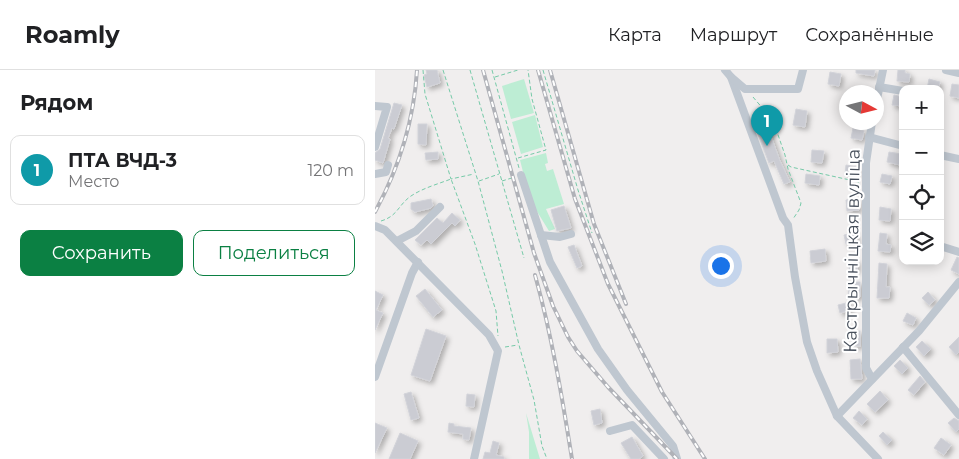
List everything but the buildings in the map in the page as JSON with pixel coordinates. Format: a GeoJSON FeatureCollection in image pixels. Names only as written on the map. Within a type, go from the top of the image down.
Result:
{"type":"FeatureCollection","features":[{"type":"Feature","properties":{"kind":"street"},"geometry":{"type":"LineString","coordinates":[[725,70],[745,89],[798,90],[803,70]]}},
{"type":"Feature","properties":{"kind":"street"},"geometry":{"type":"LineString","coordinates":[[880,85],[883,70]]}},
{"type":"Feature","properties":{"kind":"street"},"geometry":{"type":"LineString","coordinates":[[946,70],[959,73]]}},
{"type":"Feature","properties":{"kind":"street"},"geometry":{"type":"LineString","coordinates":[[731,77],[777,201],[788,225],[807,342],[817,371],[837,416],[878,459]]}},
{"type":"Feature","properties":{"kind":"street"},"geometry":{"type":"LineString","coordinates":[[884,89],[899,90]]}},
{"type":"Feature","properties":{"kind":"street"},"geometry":{"type":"LineString","coordinates":[[375,106],[387,107],[375,147]]}},
{"type":"Feature","properties":{"kind":"street","name":"Кастрычніцкая вуліца"},"geometry":{"type":"LineString","coordinates":[[870,130],[866,162],[866,368],[872,379]]}},
{"type":"Feature","properties":{"kind":"street"},"geometry":{"type":"LineString","coordinates":[[869,137],[899,145]]}},
{"type":"Feature","properties":{"kind":"street"},"geometry":{"type":"LineString","coordinates":[[944,156],[959,160]]}},
{"type":"Feature","properties":{"kind":"street"},"geometry":{"type":"LineString","coordinates":[[375,174],[386,172],[388,165]]}},
{"type":"Feature","properties":{"kind":"street"},"geometry":{"type":"LineString","coordinates":[[521,175],[550,262],[598,349],[627,390],[673,446],[677,459]]}},
{"type":"Feature","properties":{"kind":"street"},"geometry":{"type":"LineString","coordinates":[[397,241],[416,231],[440,207]]}},
{"type":"Feature","properties":{"kind":"street"},"geometry":{"type":"LineString","coordinates":[[375,226],[385,230],[397,241],[489,335],[498,348],[474,459]]}},
{"type":"Feature","properties":{"kind":"street"},"geometry":{"type":"LineString","coordinates":[[541,235],[560,237],[571,234]]}},
{"type":"Feature","properties":{"kind":"street"},"geometry":{"type":"LineString","coordinates":[[944,247],[959,252]]}},
{"type":"Feature","properties":{"kind":"street"},"geometry":{"type":"LineString","coordinates":[[375,377],[412,273],[418,262]]}},
{"type":"Feature","properties":{"kind":"street"},"geometry":{"type":"LineString","coordinates":[[837,416],[919,331],[959,282]]}},
{"type":"Feature","properties":{"kind":"street"},"geometry":{"type":"LineString","coordinates":[[903,347],[959,415]]}},
{"type":"Feature","properties":{"kind":"street"},"geometry":{"type":"LineString","coordinates":[[610,431],[632,425],[664,459]]}},
{"type":"Feature","properties":{"kind":"path"},"geometry":{"type":"LineString","coordinates":[[423,70],[425,94],[451,179],[475,244],[496,311],[498,348],[519,345]]}},
{"type":"Feature","properties":{"kind":"path"},"geometry":{"type":"LineString","coordinates":[[443,70],[478,181],[534,400],[542,446],[547,459]]}},
{"type":"Feature","properties":{"kind":"path"},"geometry":{"type":"LineString","coordinates":[[470,70],[524,258]]}},
{"type":"Feature","properties":{"kind":"path"},"geometry":{"type":"LineString","coordinates":[[492,70],[521,175],[501,181]]}},
{"type":"Feature","properties":{"kind":"path"},"geometry":{"type":"LineString","coordinates":[[494,77],[518,70]]}},
{"type":"Feature","properties":{"kind":"path"},"geometry":{"type":"LineString","coordinates":[[517,158],[546,150],[532,99],[528,70]]}},
{"type":"Feature","properties":{"kind":"path"},"geometry":{"type":"LineString","coordinates":[[543,70],[592,233]]}},
{"type":"Feature","properties":{"kind":"path"},"geometry":{"type":"LineString","coordinates":[[745,89],[765,110],[776,129],[801,205],[788,225]]}},
{"type":"Feature","properties":{"kind":"path"},"geometry":{"type":"LineString","coordinates":[[787,165],[866,184]]}},
{"type":"Feature","properties":{"kind":"path"},"geometry":{"type":"LineString","coordinates":[[375,222],[391,218],[409,197],[426,188],[475,173]]}},
{"type":"Feature","properties":{"kind":"path"},"geometry":{"type":"LineString","coordinates":[[478,181],[499,174]]}},
{"type":"Feature","properties":{"kind":"green space"},"geometry":{"type":"Polygon","coordinates":[[[524,79],[534,113],[511,119],[502,86],[524,79]]]}},
{"type":"Feature","properties":{"kind":"green space"},"geometry":{"type":"Polygon","coordinates":[[[535,115],[543,147],[521,154],[512,122],[535,115]]]}},
{"type":"Feature","properties":{"kind":"green space"},"geometry":{"type":"Polygon","coordinates":[[[546,153],[548,163],[545,164],[547,171],[553,169],[564,204],[546,209],[555,229],[549,231],[530,200],[520,160],[546,153]]]}},
{"type":"Feature","properties":{"kind":"green space"},"geometry":{"type":"Polygon","coordinates":[[[526,413],[540,459],[529,459],[529,432],[526,413]]]}},
{"type":"Feature","properties":{"kind":"railway"},"geometry":{"type":"LineString","coordinates":[[375,212],[384,195],[404,143],[413,107],[417,70]]}},
{"type":"Feature","properties":{"kind":"railway"},"geometry":{"type":"LineString","coordinates":[[483,70],[534,253],[553,306],[568,337],[577,351],[608,387],[677,459]]}},
{"type":"Feature","properties":{"kind":"railway"},"geometry":{"type":"LineString","coordinates":[[538,70],[575,199],[608,284],[662,392],[705,459]]}},
{"type":"Feature","properties":{"kind":"railway"},"geometry":{"type":"LineString","coordinates":[[550,70],[594,224],[626,304]]}},
{"type":"Feature","properties":{"kind":"railway"},"geometry":{"type":"LineString","coordinates":[[535,275],[552,344],[572,459]]}},
{"type":"Feature","properties":{"kind":"place","name":"ПТА ВЧД-3"},"geometry":{"type":"Point","coordinates":[767,146]}}]}
